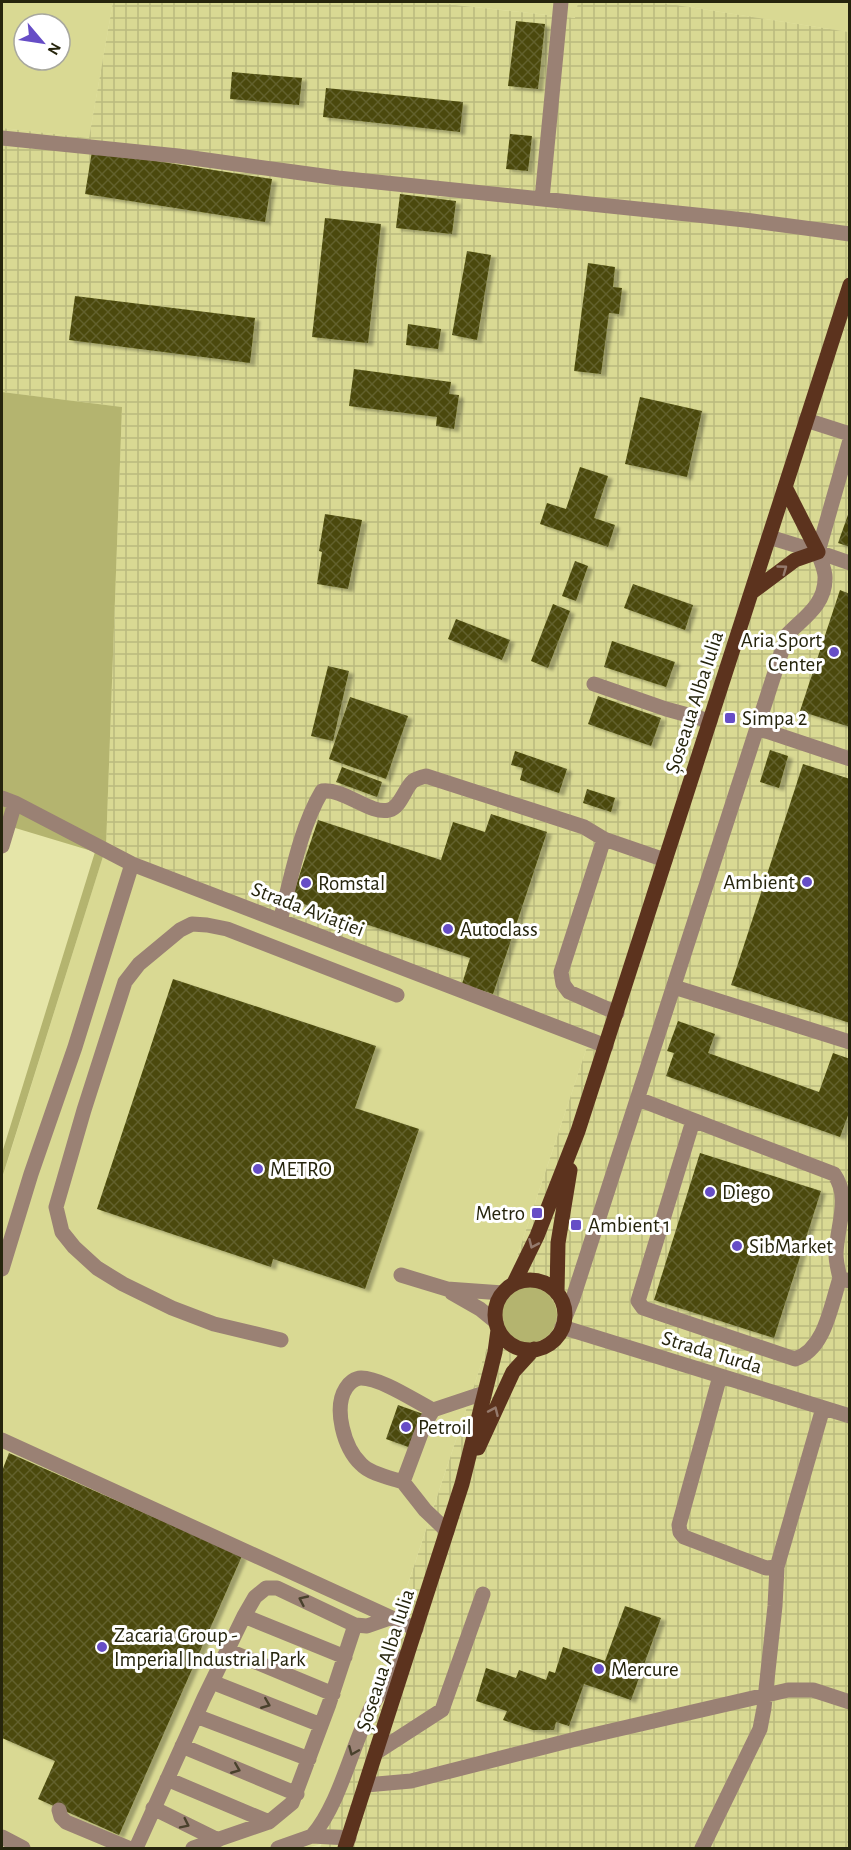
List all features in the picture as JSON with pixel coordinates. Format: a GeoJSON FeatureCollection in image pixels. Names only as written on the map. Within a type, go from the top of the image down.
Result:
{"type":"FeatureCollection","features":[{"type":"Feature","properties":{"kind":"main road","name":"Șoseaua Alba Iulia"},"geometry":{"type":"LineString","coordinates":[[508,1288],[537,1236],[578,1131],[849,285]]}},
{"type":"Feature","properties":{"kind":"main road"},"geometry":{"type":"LineString","coordinates":[[752,592],[795,560],[818,552],[785,487]]}},
{"type":"Feature","properties":{"kind":"main road","name":"Șoseaua Alba Iulia"},"geometry":{"type":"LineString","coordinates":[[558,1294],[558,1243],[578,1131]]}},
{"type":"Feature","properties":{"kind":"main road"},"geometry":{"type":"LineString","coordinates":[[526,1280],[537,1280],[549,1285],[558,1294],[563,1303],[563,1324],[551,1342],[534,1349],[523,1349],[504,1339],[497,1326],[496,1306],[508,1288],[526,1280]]}},
{"type":"Feature","properties":{"kind":"main road","name":"Șoseaua Alba Iulia"},"geometry":{"type":"LineString","coordinates":[[347,1843],[462,1484],[495,1352],[497,1326]]}},
{"type":"Feature","properties":{"kind":"main road","name":"Șoseaua Alba Iulia"},"geometry":{"type":"LineString","coordinates":[[462,1484],[513,1372],[534,1349]]}},
{"type":"Feature","properties":{"kind":"street"},"geometry":{"type":"LineString","coordinates":[[542,199],[561,2]]}},
{"type":"Feature","properties":{"kind":"street"},"geometry":{"type":"LineString","coordinates":[[2,138],[178,156],[338,178],[745,220],[849,234]]}},
{"type":"Feature","properties":{"kind":"street"},"geometry":{"type":"LineString","coordinates":[[806,420],[849,434]]}},
{"type":"Feature","properties":{"kind":"street"},"geometry":{"type":"LineString","coordinates":[[563,1324],[578,1285],[787,635],[817,606],[823,593],[826,577],[818,552],[849,441]]}},
{"type":"Feature","properties":{"kind":"street"},"geometry":{"type":"LineString","coordinates":[[769,537],[849,563]]}},
{"type":"Feature","properties":{"kind":"street"},"geometry":{"type":"LineString","coordinates":[[594,684],[666,709],[710,721]]}},
{"type":"Feature","properties":{"kind":"street"},"geometry":{"type":"LineString","coordinates":[[757,728],[849,759]]}},
{"type":"Feature","properties":{"kind":"street"},"geometry":{"type":"LineString","coordinates":[[280,921],[295,862],[315,802],[322,791],[331,789],[379,810],[388,811],[395,807],[413,781],[426,776],[584,827],[604,839],[665,860]]}},
{"type":"Feature","properties":{"kind":"street"},"geometry":{"type":"LineString","coordinates":[[2,846],[8,800]]}},
{"type":"Feature","properties":{"kind":"street","name":"Strada Aviației"},"geometry":{"type":"LineString","coordinates":[[8,800],[132,864],[606,1046]]}},
{"type":"Feature","properties":{"kind":"street"},"geometry":{"type":"LineString","coordinates":[[604,839],[561,972],[563,984],[569,992],[617,1013]]}},
{"type":"Feature","properties":{"kind":"street"},"geometry":{"type":"LineString","coordinates":[[2,1269],[132,864]]}},
{"type":"Feature","properties":{"kind":"street"},"geometry":{"type":"LineString","coordinates":[[281,1340],[214,1324],[172,1308],[123,1284],[97,1268],[74,1247],[62,1232],[56,1207],[125,982],[139,964],[180,930],[192,924],[207,924],[227,929],[397,995]]}},
{"type":"Feature","properties":{"kind":"street"},"geometry":{"type":"LineString","coordinates":[[674,987],[849,1042]]}},
{"type":"Feature","properties":{"kind":"street"},"geometry":{"type":"LineString","coordinates":[[638,1099],[834,1174],[842,1181],[849,1197],[836,1254],[844,1279],[819,1341],[806,1356],[795,1359],[643,1308],[638,1301],[693,1121]]}},
{"type":"Feature","properties":{"kind":"street"},"geometry":{"type":"LineString","coordinates":[[401,1275],[447,1289],[480,1309],[497,1326]]}},
{"type":"Feature","properties":{"kind":"street"},"geometry":{"type":"LineString","coordinates":[[558,1294],[567,1294],[578,1285]]}},
{"type":"Feature","properties":{"kind":"street"},"geometry":{"type":"LineString","coordinates":[[447,1289],[508,1288]]}},
{"type":"Feature","properties":{"kind":"street","name":"Strada Turda"},"geometry":{"type":"LineString","coordinates":[[563,1324],[849,1416]]}},
{"type":"Feature","properties":{"kind":"street"},"geometry":{"type":"LineString","coordinates":[[720,1376],[679,1525],[680,1532],[684,1537],[766,1568],[777,1567]]}},
{"type":"Feature","properties":{"kind":"street"},"geometry":{"type":"LineString","coordinates":[[433,1410],[380,1383],[360,1378],[349,1383],[340,1397],[340,1416],[351,1453],[363,1467],[403,1482],[425,1510],[447,1532]]}},
{"type":"Feature","properties":{"kind":"street"},"geometry":{"type":"LineString","coordinates":[[403,1482],[425,1423],[433,1410],[484,1393]]}},
{"type":"Feature","properties":{"kind":"street"},"geometry":{"type":"LineString","coordinates":[[702,1848],[760,1729],[775,1606],[777,1567],[824,1408]]}},
{"type":"Feature","properties":{"kind":"street"},"geometry":{"type":"LineString","coordinates":[[2,1440],[416,1629]]}},
{"type":"Feature","properties":{"kind":"street"},"geometry":{"type":"LineString","coordinates":[[136,1848],[166,1779],[255,1596],[266,1588],[277,1588],[355,1625],[367,1626],[390,1618]]}},
{"type":"Feature","properties":{"kind":"street"},"geometry":{"type":"LineString","coordinates":[[377,1752],[442,1710],[483,1594]]}},
{"type":"Feature","properties":{"kind":"street"},"geometry":{"type":"LineString","coordinates":[[244,1616],[345,1657]]}},
{"type":"Feature","properties":{"kind":"street"},"geometry":{"type":"LineString","coordinates":[[194,1848],[269,1822],[292,1803],[333,1694],[355,1625]]}},
{"type":"Feature","properties":{"kind":"street"},"geometry":{"type":"LineString","coordinates":[[278,1848],[312,1836],[320,1827],[372,1706],[412,1645]]}},
{"type":"Feature","properties":{"kind":"street"},"geometry":{"type":"LineString","coordinates":[[227,1650],[333,1694]]}},
{"type":"Feature","properties":{"kind":"street"},"geometry":{"type":"LineString","coordinates":[[212,1682],[321,1725]]}},
{"type":"Feature","properties":{"kind":"street"},"geometry":{"type":"LineString","coordinates":[[366,1785],[411,1781],[788,1690],[813,1690],[849,1702]]}},
{"type":"Feature","properties":{"kind":"street"},"geometry":{"type":"LineString","coordinates":[[196,1716],[309,1759]]}},
{"type":"Feature","properties":{"kind":"street"},"geometry":{"type":"LineString","coordinates":[[182,1746],[297,1794]]}},
{"type":"Feature","properties":{"kind":"street"},"geometry":{"type":"LineString","coordinates":[[166,1779],[269,1822]]}},
{"type":"Feature","properties":{"kind":"street"},"geometry":{"type":"LineString","coordinates":[[153,1808],[218,1840]]}},
{"type":"Feature","properties":{"kind":"street"},"geometry":{"type":"LineString","coordinates":[[58,1810],[66,1822],[128,1848]]}},
{"type":"Feature","properties":{"kind":"street"},"geometry":{"type":"LineString","coordinates":[[312,1836],[347,1843]]}},
{"type":"Feature","properties":{"kind":"street"},"geometry":{"type":"LineString","coordinates":[[2,1837],[23,1848]]}},
{"type":"Feature","properties":{"kind":"shaded area"},"geometry":{"type":"Polygon","coordinates":[[[2,2],[113,2],[89,138],[2,128],[2,2]]]}},
{"type":"Feature","properties":{"kind":"shaded area"},"geometry":{"type":"Polygon","coordinates":[[[113,2],[428,2],[575,18],[578,2],[657,2],[849,32],[849,1848],[320,1848],[591,1035],[106,847],[122,407],[2,392],[2,128],[89,138],[113,2]]]}},
{"type":"Feature","properties":{"kind":"shaded area"},"geometry":{"type":"Polygon","coordinates":[[[428,2],[578,2],[576,18],[428,2]]]}},
{"type":"Feature","properties":{"kind":"shaded area"},"geometry":{"type":"Polygon","coordinates":[[[657,2],[849,2],[849,32],[657,2]]]}},
{"type":"Feature","properties":{"kind":"shaded area"},"geometry":{"type":"Polygon","coordinates":[[[2,392],[122,407],[106,847],[2,1178],[2,1153],[95,852],[2,824],[2,392]]]}},
{"type":"Feature","properties":{"kind":"shaded area"},"geometry":{"type":"Polygon","coordinates":[[[106,847],[591,1035],[321,1844],[307,1848],[2,1848],[2,1179],[106,847]]]}},
{"type":"Feature","properties":{"kind":"shaded area"},"geometry":{"type":"Polygon","coordinates":[[[529,1287],[544,1292],[552,1300],[557,1315],[552,1330],[544,1338],[529,1343],[514,1338],[506,1330],[501,1315],[506,1300],[514,1292],[529,1287]]]}},
{"type":"Feature","properties":{"kind":"building"},"geometry":{"type":"Polygon","coordinates":[[[516,21],[545,24],[538,89],[508,86],[516,21]]]}},
{"type":"Feature","properties":{"kind":"building"},"geometry":{"type":"Polygon","coordinates":[[[232,72],[302,78],[299,105],[230,99],[232,72]]]}},
{"type":"Feature","properties":{"kind":"building"},"geometry":{"type":"Polygon","coordinates":[[[326,88],[463,102],[460,132],[323,117],[326,88]]]}},
{"type":"Feature","properties":{"kind":"building"},"geometry":{"type":"Polygon","coordinates":[[[510,134],[532,136],[528,171],[506,169],[510,134]]]}},
{"type":"Feature","properties":{"kind":"building"},"geometry":{"type":"Polygon","coordinates":[[[92,151],[272,179],[265,222],[85,194],[92,151]]]}},
{"type":"Feature","properties":{"kind":"building"},"geometry":{"type":"Polygon","coordinates":[[[400,194],[456,201],[452,234],[396,228],[400,194]]]}},
{"type":"Feature","properties":{"kind":"building"},"geometry":{"type":"Polygon","coordinates":[[[325,218],[381,224],[368,343],[312,337],[325,218]]]}},
{"type":"Feature","properties":{"kind":"building"},"geometry":{"type":"Polygon","coordinates":[[[467,251],[491,255],[477,340],[452,335],[467,251]]]}},
{"type":"Feature","properties":{"kind":"building"},"geometry":{"type":"Polygon","coordinates":[[[588,263],[615,267],[613,287],[622,288],[619,314],[609,313],[601,374],[574,371],[588,263]]]}},
{"type":"Feature","properties":{"kind":"building"},"geometry":{"type":"Polygon","coordinates":[[[75,296],[255,318],[250,363],[69,340],[75,296]]]}},
{"type":"Feature","properties":{"kind":"building"},"geometry":{"type":"Polygon","coordinates":[[[408,324],[441,329],[438,349],[406,345],[408,324]]]}},
{"type":"Feature","properties":{"kind":"building"},"geometry":{"type":"Polygon","coordinates":[[[354,369],[451,382],[449,394],[459,395],[454,429],[436,426],[437,417],[349,406],[354,369]]]}},
{"type":"Feature","properties":{"kind":"building"},"geometry":{"type":"Polygon","coordinates":[[[640,397],[702,411],[687,477],[625,464],[640,397]]]}},
{"type":"Feature","properties":{"kind":"building"},"geometry":{"type":"Polygon","coordinates":[[[580,467],[608,476],[594,518],[615,525],[608,547],[540,524],[547,503],[566,509],[580,467]]]}},
{"type":"Feature","properties":{"kind":"building"},"geometry":{"type":"Polygon","coordinates":[[[850,512],[850,547],[838,543],[850,512]]]}},
{"type":"Feature","properties":{"kind":"building"},"geometry":{"type":"Polygon","coordinates":[[[325,514],[362,520],[348,589],[317,584],[325,514]]]}},
{"type":"Feature","properties":{"kind":"building"},"geometry":{"type":"Polygon","coordinates":[[[575,561],[588,566],[576,601],[562,596],[575,561]]]}},
{"type":"Feature","properties":{"kind":"building"},"geometry":{"type":"Polygon","coordinates":[[[633,584],[693,605],[685,630],[624,608],[633,584]]]}},
{"type":"Feature","properties":{"kind":"building","name":"Aria Sport Center"},"geometry":{"type":"Polygon","coordinates":[[[840,590],[850,594],[850,727],[800,711],[840,590]]]}},
{"type":"Feature","properties":{"kind":"building"},"geometry":{"type":"Polygon","coordinates":[[[553,604],[570,611],[548,668],[531,661],[553,604]]]}},
{"type":"Feature","properties":{"kind":"building"},"geometry":{"type":"Polygon","coordinates":[[[456,619],[510,640],[502,660],[448,639],[456,619]]]}},
{"type":"Feature","properties":{"kind":"building"},"geometry":{"type":"Polygon","coordinates":[[[612,641],[675,662],[666,687],[604,667],[612,641]]]}},
{"type":"Feature","properties":{"kind":"building"},"geometry":{"type":"Polygon","coordinates":[[[328,666],[349,671],[333,741],[311,736],[328,666]]]}},
{"type":"Feature","properties":{"kind":"building"},"geometry":{"type":"Polygon","coordinates":[[[598,696],[661,718],[651,746],[588,724],[598,696]]]}},
{"type":"Feature","properties":{"kind":"building"},"geometry":{"type":"Polygon","coordinates":[[[350,697],[408,716],[386,779],[329,759],[350,697]]]}},
{"type":"Feature","properties":{"kind":"building"},"geometry":{"type":"Polygon","coordinates":[[[770,750],[788,756],[779,788],[760,782],[770,750]]]}},
{"type":"Feature","properties":{"kind":"building"},"geometry":{"type":"Polygon","coordinates":[[[515,751],[567,769],[559,793],[520,780],[523,768],[511,765],[515,751]]]}},
{"type":"Feature","properties":{"kind":"building","name":"Ambient"},"geometry":{"type":"Polygon","coordinates":[[[803,764],[850,779],[850,1023],[731,985],[803,764]]]}},
{"type":"Feature","properties":{"kind":"building"},"geometry":{"type":"Polygon","coordinates":[[[342,767],[382,782],[377,797],[336,782],[342,767]]]}},
{"type":"Feature","properties":{"kind":"building"},"geometry":{"type":"Polygon","coordinates":[[[587,789],[615,798],[611,812],[583,803],[587,789]]]}},
{"type":"Feature","properties":{"kind":"building","name":"Autoclass"},"geometry":{"type":"Polygon","coordinates":[[[491,814],[547,832],[493,994],[462,984],[470,958],[291,900],[318,820],[441,860],[453,822],[485,832],[491,814]]]}},
{"type":"Feature","properties":{"kind":"building","name":"METRO"},"geometry":{"type":"Polygon","coordinates":[[[173,979],[376,1046],[355,1108],[419,1129],[365,1289],[273,1259],[271,1267],[97,1209],[173,979]]]}},
{"type":"Feature","properties":{"kind":"building"},"geometry":{"type":"Polygon","coordinates":[[[678,1021],[715,1034],[708,1053],[819,1092],[833,1053],[850,1059],[850,1110],[840,1137],[666,1076],[674,1053],[667,1051],[678,1021]]]}},
{"type":"Feature","properties":{"kind":"building","name":"SibMarket"},"geometry":{"type":"Polygon","coordinates":[[[700,1153],[821,1191],[774,1338],[654,1300],[700,1153]]]}},
{"type":"Feature","properties":{"kind":"building","name":"Petroil"},"geometry":{"type":"Polygon","coordinates":[[[398,1405],[426,1415],[414,1449],[386,1439],[398,1405]]]}},
{"type":"Feature","properties":{"kind":"building","name":"Zacaria Group - Imperial Industrial Park"},"geometry":{"type":"Polygon","coordinates":[[[9,1453],[242,1556],[119,1835],[38,1799],[55,1761],[2,1738],[2,1471],[9,1453]]]}},
{"type":"Feature","properties":{"kind":"building","name":"Mercure"},"geometry":{"type":"Polygon","coordinates":[[[625,1606],[661,1618],[631,1700],[584,1684],[569,1726],[556,1722],[554,1730],[533,1730],[503,1720],[507,1711],[476,1701],[486,1668],[516,1678],[519,1670],[546,1680],[549,1671],[555,1673],[563,1647],[605,1661],[625,1606]]]}},
{"type":"Feature","properties":{"kind":"place","name":"Aria Sport Center"},"geometry":{"type":"Point","coordinates":[834,652]}},
{"type":"Feature","properties":{"kind":"place","name":"Simpa 2"},"geometry":{"type":"Point","coordinates":[730,718]}},
{"type":"Feature","properties":{"kind":"place","name":"Ambient"},"geometry":{"type":"Point","coordinates":[807,882]}},
{"type":"Feature","properties":{"kind":"place","name":"Romstal"},"geometry":{"type":"Point","coordinates":[306,883]}},
{"type":"Feature","properties":{"kind":"place","name":"Autoclass"},"geometry":{"type":"Point","coordinates":[448,929]}},
{"type":"Feature","properties":{"kind":"place","name":"METRO"},"geometry":{"type":"Point","coordinates":[258,1169]}},
{"type":"Feature","properties":{"kind":"place","name":"Diego"},"geometry":{"type":"Point","coordinates":[710,1192]}},
{"type":"Feature","properties":{"kind":"place","name":"Metro"},"geometry":{"type":"Point","coordinates":[537,1213]}},
{"type":"Feature","properties":{"kind":"place","name":"Ambient 1"},"geometry":{"type":"Point","coordinates":[576,1225]}},
{"type":"Feature","properties":{"kind":"place","name":"SibMarket"},"geometry":{"type":"Point","coordinates":[737,1246]}},
{"type":"Feature","properties":{"kind":"place","name":"Petroil"},"geometry":{"type":"Point","coordinates":[406,1427]}},
{"type":"Feature","properties":{"kind":"place","name":"Zacaria Group - Imperial Industrial Park"},"geometry":{"type":"Point","coordinates":[102,1647]}},
{"type":"Feature","properties":{"kind":"place","name":"Mercure"},"geometry":{"type":"Point","coordinates":[599,1669]}}]}
